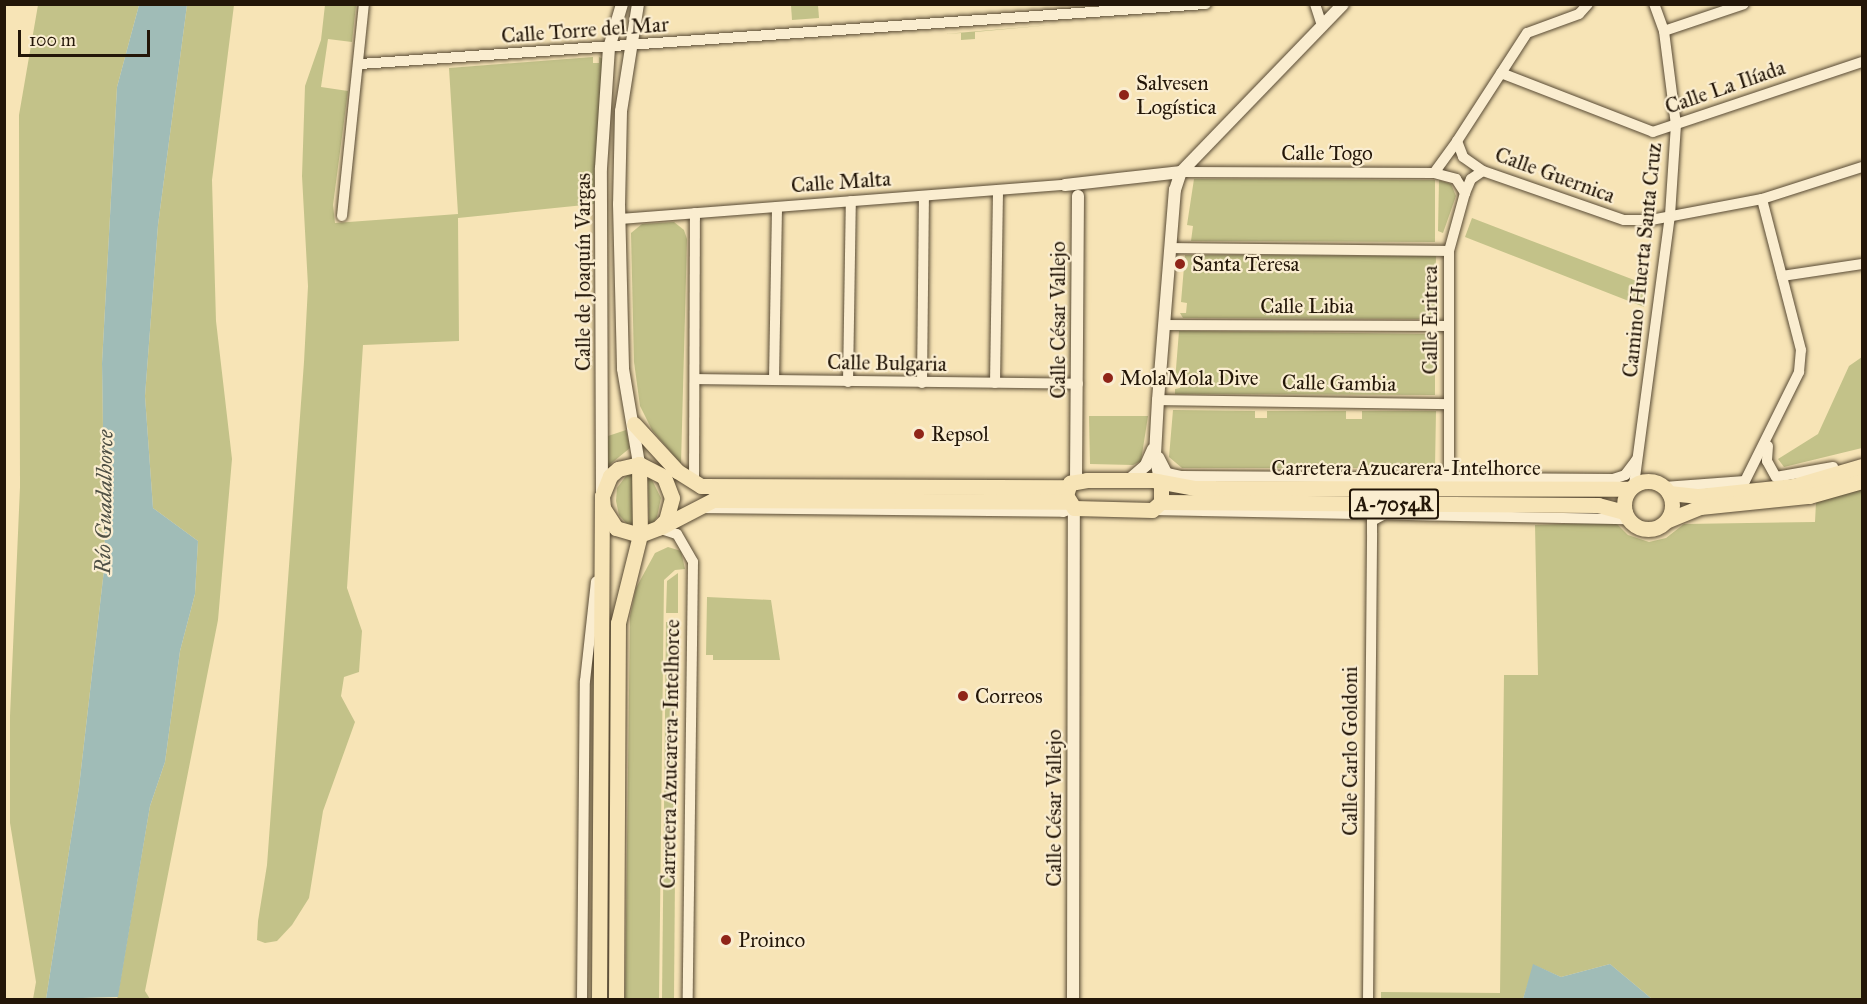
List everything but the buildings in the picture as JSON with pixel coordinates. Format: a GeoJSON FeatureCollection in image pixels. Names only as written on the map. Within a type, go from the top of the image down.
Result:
{"type":"FeatureCollection","features":[{"type":"Feature","properties":{"kind":"main road"},"geometry":{"type":"LineString","coordinates":[[634,424],[676,471],[694,481],[713,487],[1071,495]]}},
{"type":"Feature","properties":{"kind":"main road"},"geometry":{"type":"LineString","coordinates":[[616,999],[618,623],[640,535],[639,464]]}},
{"type":"Feature","properties":{"kind":"main road"},"geometry":{"type":"LineString","coordinates":[[599,999],[602,496],[610,476],[628,465],[639,464],[656,470],[676,471]]}},
{"type":"Feature","properties":{"kind":"main road","name":"A-7054R"},"geometry":{"type":"LineString","coordinates":[[1632,487],[1646,481],[1666,490],[1699,496],[1794,486],[1863,466]]}},
{"type":"Feature","properties":{"kind":"main road"},"geometry":{"type":"LineString","coordinates":[[656,470],[667,482],[672,498],[666,520],[658,528]]}},
{"type":"Feature","properties":{"kind":"main road","name":"A-7054R"},"geometry":{"type":"LineString","coordinates":[[1071,495],[1129,480],[1152,480],[1161,485]]}},
{"type":"Feature","properties":{"kind":"main road","name":"A-7054R"},"geometry":{"type":"LineString","coordinates":[[1626,516],[1647,530],[1701,507],[1809,496],[1863,481]]}},
{"type":"Feature","properties":{"kind":"main road"},"geometry":{"type":"LineString","coordinates":[[1157,506],[1161,485]]}},
{"type":"Feature","properties":{"kind":"main road","name":"Carretera Azucarera-Intelhorce"},"geometry":{"type":"LineString","coordinates":[[1161,485],[1632,487]]}},
{"type":"Feature","properties":{"kind":"main road"},"geometry":{"type":"LineString","coordinates":[[1626,516],[1624,500],[1632,487]]}},
{"type":"Feature","properties":{"kind":"main road"},"geometry":{"type":"LineString","coordinates":[[1666,490],[1672,507],[1668,520]]}},
{"type":"Feature","properties":{"kind":"main road"},"geometry":{"type":"LineString","coordinates":[[602,496],[603,508],[616,528],[640,535],[658,528],[694,507],[713,500],[1071,495]]}},
{"type":"Feature","properties":{"kind":"main road","name":"A-7054R"},"geometry":{"type":"LineString","coordinates":[[1071,495],[1157,506]]}},
{"type":"Feature","properties":{"kind":"main road","name":"Carretera Azucarera-Intelhorce"},"geometry":{"type":"LineString","coordinates":[[1157,506],[1598,505],[1626,516]]}},
{"type":"Feature","properties":{"kind":"street"},"geometry":{"type":"LineString","coordinates":[[342,216],[360,64],[364,4]]}},
{"type":"Feature","properties":{"kind":"street","name":"Calle de Joaquín Vargas"},"geometry":{"type":"LineString","coordinates":[[602,496],[601,168],[609,48],[622,4]]}},
{"type":"Feature","properties":{"kind":"street","name":"Calle de Joaquín Vargas"},"geometry":{"type":"LineString","coordinates":[[638,4],[629,46],[621,111],[620,219],[621,346],[639,464]]}},
{"type":"Feature","properties":{"kind":"street","name":"Calle Torre del Mar"},"geometry":{"type":"LineString","coordinates":[[360,64],[1206,4]]}},
{"type":"Feature","properties":{"kind":"street"},"geometry":{"type":"LineString","coordinates":[[1315,4],[1322,26]]}},
{"type":"Feature","properties":{"kind":"street"},"geometry":{"type":"LineString","coordinates":[[1161,485],[1155,446],[1170,248],[1180,172],[1343,4]]}},
{"type":"Feature","properties":{"kind":"street"},"geometry":{"type":"LineString","coordinates":[[1434,173],[1527,33],[1579,14],[1588,4]]}},
{"type":"Feature","properties":{"kind":"street","name":"Camino Huerta Santa Cruz"},"geometry":{"type":"LineString","coordinates":[[1632,487],[1670,215],[1676,125],[1664,31],[1654,4]]}},
{"type":"Feature","properties":{"kind":"street"},"geometry":{"type":"LineString","coordinates":[[1664,31],[1744,4]]}},
{"type":"Feature","properties":{"kind":"street","name":"Calle La Ilíada"},"geometry":{"type":"LineString","coordinates":[[1501,74],[1653,132],[1863,62]]}},
{"type":"Feature","properties":{"kind":"street","name":"Calle Guernica"},"geometry":{"type":"LineString","coordinates":[[1457,141],[1463,157],[1483,171],[1601,215],[1624,220],[1670,215],[1762,199],[1863,166]]}},
{"type":"Feature","properties":{"kind":"street","name":"Calle Eritrea"},"geometry":{"type":"LineString","coordinates":[[1449,477],[1449,251],[1465,193],[1471,179],[1483,171]]}},
{"type":"Feature","properties":{"kind":"street","name":"Calle Togo"},"geometry":{"type":"LineString","coordinates":[[1180,172],[1434,173],[1456,179],[1465,193]]}},
{"type":"Feature","properties":{"kind":"street","name":"Calle Malta"},"geometry":{"type":"LineString","coordinates":[[620,219],[1065,185],[1098,180],[1172,176],[1180,172]]}},
{"type":"Feature","properties":{"kind":"street"},"geometry":{"type":"LineString","coordinates":[[1065,185],[1078,196],[1085,186],[1098,180]]}},
{"type":"Feature","properties":{"kind":"street"},"geometry":{"type":"LineString","coordinates":[[995,383],[998,190]]}},
{"type":"Feature","properties":{"kind":"street"},"geometry":{"type":"LineString","coordinates":[[922,382],[924,196]]}},
{"type":"Feature","properties":{"kind":"street","name":"Calle César Vallejo"},"geometry":{"type":"LineString","coordinates":[[1073,999],[1071,495],[1078,384],[1078,196]]}},
{"type":"Feature","properties":{"kind":"street"},"geometry":{"type":"LineString","coordinates":[[1666,490],[1745,481],[1772,432],[1799,372],[1801,350],[1762,199]]}},
{"type":"Feature","properties":{"kind":"street"},"geometry":{"type":"LineString","coordinates":[[848,382],[851,201]]}},
{"type":"Feature","properties":{"kind":"street"},"geometry":{"type":"LineString","coordinates":[[774,380],[777,207]]}},
{"type":"Feature","properties":{"kind":"street"},"geometry":{"type":"LineString","coordinates":[[694,481],[695,213]]}},
{"type":"Feature","properties":{"kind":"street"},"geometry":{"type":"LineString","coordinates":[[1170,248],[1449,251]]}},
{"type":"Feature","properties":{"kind":"street"},"geometry":{"type":"LineString","coordinates":[[1782,276],[1863,264]]}},
{"type":"Feature","properties":{"kind":"street","name":"Calle Libia"},"geometry":{"type":"LineString","coordinates":[[1164,325],[1449,326]]}},
{"type":"Feature","properties":{"kind":"street","name":"Calle Bulgaria"},"geometry":{"type":"LineString","coordinates":[[695,379],[1078,384]]}},
{"type":"Feature","properties":{"kind":"street","name":"Calle Gambia"},"geometry":{"type":"LineString","coordinates":[[1158,400],[1449,404]]}},
{"type":"Feature","properties":{"kind":"street"},"geometry":{"type":"LineString","coordinates":[[1772,432],[1766,454],[1768,467],[1776,477],[1863,459]]}},
{"type":"Feature","properties":{"kind":"street"},"geometry":{"type":"LineString","coordinates":[[1129,480],[1146,465],[1155,446]]}},
{"type":"Feature","properties":{"kind":"street","name":"Carretera Azucarera-Intelhorce"},"geometry":{"type":"LineString","coordinates":[[1155,446],[1167,473],[1214,476],[1599,478],[1625,475],[1637,459]]}},
{"type":"Feature","properties":{"kind":"street","name":"Carretera Azucarera-Intelhorce"},"geometry":{"type":"LineString","coordinates":[[1181,486],[1214,476]]}},
{"type":"Feature","properties":{"kind":"street","name":"Carretera Azucarera-Intelhorce"},"geometry":{"type":"LineString","coordinates":[[1599,478],[1632,487]]}},
{"type":"Feature","properties":{"kind":"street"},"geometry":{"type":"LineString","coordinates":[[1157,506],[1626,516]]}},
{"type":"Feature","properties":{"kind":"street","name":"Calle Carlo Goldoni"},"geometry":{"type":"LineString","coordinates":[[1368,999],[1372,521],[1388,512]]}},
{"type":"Feature","properties":{"kind":"street","name":"Carretera Azucarera-Intelhorce"},"geometry":{"type":"LineString","coordinates":[[658,528],[677,534],[693,562],[688,999]]}},
{"type":"Feature","properties":{"kind":"street"},"geometry":{"type":"LineString","coordinates":[[582,999],[585,681],[600,561]]}},
{"type":"Feature","properties":{"kind":"shaded area"},"geometry":{"type":"Polygon","coordinates":[[[38,5],[139,5],[117,87],[102,363],[105,561],[79,787],[46,999],[33,999],[36,982],[10,823],[10,716],[20,487],[19,115],[38,5]]]}},
{"type":"Feature","properties":{"kind":"shaded area"},"geometry":{"type":"Polygon","coordinates":[[[187,5],[234,5],[212,180],[216,321],[232,459],[218,620],[145,991],[150,999],[117,1000],[150,806],[165,762],[180,651],[195,594],[198,541],[153,508],[145,396],[158,225],[187,5]]]}},
{"type":"Feature","properties":{"kind":"shaded area"},"geometry":{"type":"Polygon","coordinates":[[[325,5],[356,5],[352,42],[328,39],[321,87],[348,91],[333,205],[335,223],[458,214],[449,68],[593,57],[593,63],[599,63],[599,57],[603,59],[594,204],[458,218],[459,341],[363,345],[347,588],[362,631],[359,672],[344,677],[341,696],[355,722],[323,811],[309,898],[292,925],[277,941],[265,943],[257,940],[258,921],[267,865],[308,286],[302,176],[305,86],[321,40],[325,5]]]}},
{"type":"Feature","properties":{"kind":"shaded area"},"geometry":{"type":"Polygon","coordinates":[[[791,5],[818,5],[819,18],[792,20],[791,5]]]}},
{"type":"Feature","properties":{"kind":"shaded area"},"geometry":{"type":"Polygon","coordinates":[[[1061,24],[975,32],[975,39],[961,40],[961,33],[945,34],[1061,24]]]}},
{"type":"Feature","properties":{"kind":"shaded area"},"geometry":{"type":"Polygon","coordinates":[[[1194,179],[1435,180],[1435,242],[1191,241],[1193,226],[1187,225],[1194,179]]]}},
{"type":"Feature","properties":{"kind":"shaded area"},"geometry":{"type":"Polygon","coordinates":[[[1439,180],[1451,184],[1456,196],[1443,233],[1438,231],[1439,180]]]}},
{"type":"Feature","properties":{"kind":"shaded area"},"geometry":{"type":"Polygon","coordinates":[[[1472,218],[1642,283],[1649,272],[1644,307],[1465,237],[1472,218]]]}},
{"type":"Feature","properties":{"kind":"shaded area"},"geometry":{"type":"Polygon","coordinates":[[[674,222],[684,230],[687,239],[681,464],[652,430],[640,406],[634,362],[631,233],[642,224],[674,222]]]}},
{"type":"Feature","properties":{"kind":"shaded area"},"geometry":{"type":"Polygon","coordinates":[[[1185,255],[1436,256],[1435,319],[1183,318],[1180,313],[1186,313],[1187,303],[1181,302],[1185,255]]]}},
{"type":"Feature","properties":{"kind":"shaded area"},"geometry":{"type":"Polygon","coordinates":[[[1179,331],[1435,334],[1435,395],[1175,394],[1175,389],[1180,388],[1180,382],[1175,381],[1179,331]]]}},
{"type":"Feature","properties":{"kind":"shaded area"},"geometry":{"type":"Polygon","coordinates":[[[1862,357],[1862,448],[1784,467],[1778,459],[1818,434],[1849,366],[1862,357]]]}},
{"type":"Feature","properties":{"kind":"shaded area"},"geometry":{"type":"Polygon","coordinates":[[[1173,410],[1255,411],[1255,418],[1267,418],[1267,411],[1346,411],[1346,419],[1362,419],[1362,411],[1436,411],[1435,468],[1182,468],[1169,457],[1173,410]]]}},
{"type":"Feature","properties":{"kind":"shaded area"},"geometry":{"type":"Polygon","coordinates":[[[1089,416],[1148,416],[1141,461],[1133,465],[1090,464],[1089,416]]]}},
{"type":"Feature","properties":{"kind":"shaded area"},"geometry":{"type":"Polygon","coordinates":[[[626,430],[630,448],[608,466],[608,436],[626,430]]]}},
{"type":"Feature","properties":{"kind":"shaded area"},"geometry":{"type":"Polygon","coordinates":[[[632,468],[633,531],[619,515],[616,501],[617,488],[632,468]]]}},
{"type":"Feature","properties":{"kind":"shaded area"},"geometry":{"type":"Polygon","coordinates":[[[648,472],[661,498],[657,517],[649,529],[648,472]]]}},
{"type":"Feature","properties":{"kind":"shaded area"},"geometry":{"type":"Polygon","coordinates":[[[1862,489],[1862,999],[1652,999],[1610,964],[1561,977],[1534,965],[1523,999],[1381,999],[1381,992],[1500,993],[1504,675],[1538,675],[1535,525],[1615,522],[1628,535],[1649,542],[1666,538],[1684,524],[1815,522],[1816,502],[1862,489]]]}},
{"type":"Feature","properties":{"kind":"shaded area"},"geometry":{"type":"Polygon","coordinates":[[[668,547],[681,551],[685,569],[675,570],[664,580],[659,999],[625,1000],[630,616],[636,588],[655,553],[668,547]]]}},
{"type":"Feature","properties":{"kind":"shaded area"},"geometry":{"type":"Polygon","coordinates":[[[678,573],[678,613],[666,613],[667,581],[678,573]]]}},
{"type":"Feature","properties":{"kind":"shaded area"},"geometry":{"type":"Polygon","coordinates":[[[707,597],[771,600],[780,660],[713,660],[713,655],[706,655],[707,597]]]}},
{"type":"Feature","properties":{"kind":"shaded area"},"geometry":{"type":"Polygon","coordinates":[[[666,622],[677,622],[674,1000],[662,999],[666,622]]]}},
{"type":"Feature","properties":{"kind":"water"},"geometry":{"type":"Polygon","coordinates":[[[139,5],[187,5],[158,225],[145,396],[153,508],[198,541],[195,594],[180,651],[165,762],[150,806],[118,997],[46,999],[79,787],[105,561],[102,363],[117,87],[139,5]]]}},
{"type":"Feature","properties":{"kind":"water"},"geometry":{"type":"Polygon","coordinates":[[[1533,964],[1561,977],[1610,964],[1652,999],[1523,999],[1533,964]]]}},
{"type":"Feature","properties":{"kind":"place","name":"Salvesen Logística"},"geometry":{"type":"Point","coordinates":[1124,95]}},
{"type":"Feature","properties":{"kind":"place","name":"Santa Teresa"},"geometry":{"type":"Point","coordinates":[1180,264]}},
{"type":"Feature","properties":{"kind":"place","name":"MolaMola Dive"},"geometry":{"type":"Point","coordinates":[1108,378]}},
{"type":"Feature","properties":{"kind":"place","name":"Repsol"},"geometry":{"type":"Point","coordinates":[919,434]}},
{"type":"Feature","properties":{"kind":"place","name":"Correos"},"geometry":{"type":"Point","coordinates":[963,696]}},
{"type":"Feature","properties":{"kind":"place","name":"Proinco"},"geometry":{"type":"Point","coordinates":[726,940]}},
{"type":"Feature","properties":{"kind":"water label","name":"Río Guadalhorce"},"geometry":{"type":"Point","coordinates":[104,502]}}]}
